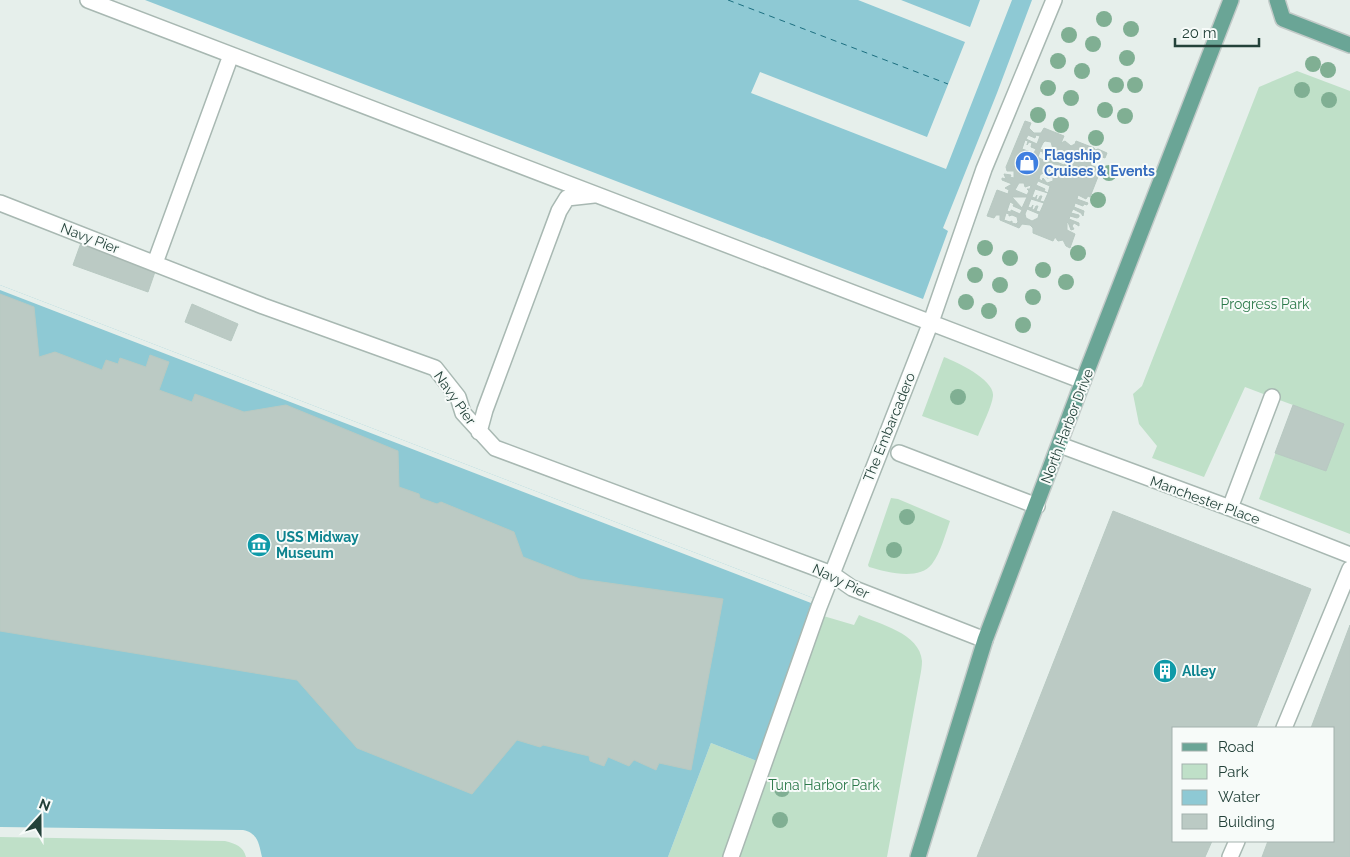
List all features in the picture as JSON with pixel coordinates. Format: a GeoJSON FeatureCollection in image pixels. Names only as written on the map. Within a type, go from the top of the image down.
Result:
{"type":"FeatureCollection","features":[{"type":"Feature","properties":{"kind":"main road","name":"North Harbor Drive"},"geometry":{"type":"LineString","coordinates":[[918,857],[986,640],[1083,381],[1231,0]]}},
{"type":"Feature","properties":{"kind":"main road"},"geometry":{"type":"LineString","coordinates":[[1277,0],[1283,19],[1350,45]]}},
{"type":"Feature","properties":{"kind":"street"},"geometry":{"type":"LineString","coordinates":[[88,0],[1083,381]]}},
{"type":"Feature","properties":{"kind":"street","name":"The Embarcadero"},"geometry":{"type":"LineString","coordinates":[[731,857],[832,574],[931,322],[984,169],[1054,0]]}},
{"type":"Feature","properties":{"kind":"street"},"geometry":{"type":"LineString","coordinates":[[155,263],[231,55]]}},
{"type":"Feature","properties":{"kind":"street"},"geometry":{"type":"LineString","coordinates":[[479,432],[485,410],[558,211],[567,198],[598,195]]}},
{"type":"Feature","properties":{"kind":"street","name":"Navy Pier"},"geometry":{"type":"LineString","coordinates":[[0,203],[263,306],[435,368],[458,398],[463,413],[495,448],[832,574],[852,588],[986,640]]}},
{"type":"Feature","properties":{"kind":"street"},"geometry":{"type":"LineString","coordinates":[[1230,508],[1272,397]]}},
{"type":"Feature","properties":{"kind":"street","name":"Manchester Place"},"geometry":{"type":"LineString","coordinates":[[1060,445],[1350,555]]}},
{"type":"Feature","properties":{"kind":"street"},"geometry":{"type":"LineString","coordinates":[[899,453],[1037,506]]}},
{"type":"Feature","properties":{"kind":"street"},"geometry":{"type":"LineString","coordinates":[[1284,727],[1350,569]]}},
{"type":"Feature","properties":{"kind":"street"},"geometry":{"type":"LineString","coordinates":[[1230,857],[1236,842]]}},
{"type":"Feature","properties":{"kind":"green space","name":"Progress Park"},"geometry":{"type":"Polygon","coordinates":[[[1297,71],[1350,91],[1350,534],[1259,499],[1293,405],[1245,387],[1204,477],[1152,458],[1157,446],[1139,424],[1133,394],[1142,386],[1259,87],[1297,71]]]}},
{"type":"Feature","properties":{"kind":"green space"},"geometry":{"type":"Polygon","coordinates":[[[944,357],[974,372],[992,390],[991,405],[978,436],[922,416],[944,357]]]}},
{"type":"Feature","properties":{"kind":"green space"},"geometry":{"type":"Polygon","coordinates":[[[891,498],[898,499],[950,521],[938,554],[932,564],[926,569],[911,574],[902,574],[876,569],[868,565],[891,498]]]}},
{"type":"Feature","properties":{"kind":"green space","name":"Tuna Harbor Park"},"geometry":{"type":"Polygon","coordinates":[[[803,610],[854,625],[859,615],[897,631],[914,643],[920,651],[921,671],[887,857],[668,857],[711,743],[757,761],[803,610]]]}},
{"type":"Feature","properties":{"kind":"green space"},"geometry":{"type":"Polygon","coordinates":[[[0,837],[225,841],[238,846],[243,850],[246,857],[0,857],[0,837]]]}},
{"type":"Feature","properties":{"kind":"water"},"geometry":{"type":"Polygon","coordinates":[[[145,0],[1032,0],[943,228],[948,231],[923,299],[145,0]]]}},
{"type":"Feature","properties":{"kind":"water"},"geometry":{"type":"Polygon","coordinates":[[[0,285],[813,598],[757,761],[711,743],[668,857],[262,857],[255,836],[243,830],[0,827],[0,285]]]}},
{"type":"Feature","properties":{"kind":"pier"},"geometry":{"type":"Polygon","coordinates":[[[858,0],[901,0],[970,27],[980,0],[1012,0],[946,169],[751,93],[760,72],[927,137],[965,42],[858,0]]]}},
{"type":"Feature","properties":{"kind":"pier"},"geometry":{"type":"Polygon","coordinates":[[[0,285],[813,598],[811,603],[0,290],[0,285]]]}},
{"type":"Feature","properties":{"kind":"building"},"geometry":{"type":"Polygon","coordinates":[[[1025,121],[1031,123],[1029,128],[1034,133],[1041,133],[1044,128],[1064,136],[1061,143],[1065,141],[1071,146],[1076,141],[1095,150],[1098,149],[1107,153],[1105,158],[1094,154],[1093,158],[1098,160],[1090,165],[1101,169],[1090,197],[1088,196],[1086,199],[1078,195],[1077,199],[1088,203],[1083,206],[1075,203],[1074,207],[1084,211],[1083,216],[1073,209],[1071,213],[1079,215],[1077,218],[1070,216],[1069,219],[1079,223],[1079,226],[1074,223],[1072,226],[1074,229],[1071,230],[1067,223],[1067,230],[1075,234],[1070,248],[1066,246],[1063,240],[1058,241],[1055,237],[1053,241],[1033,233],[1033,228],[1030,225],[1022,224],[1019,228],[1000,220],[1000,215],[996,215],[994,218],[987,216],[997,190],[1008,194],[1009,190],[1005,188],[1012,184],[1002,180],[1002,178],[1006,179],[1004,174],[1011,175],[1010,177],[1014,178],[1014,171],[1007,171],[1006,167],[1025,121]],[[1028,135],[1026,139],[1037,144],[1040,136],[1036,135],[1035,138],[1028,135]],[[1025,140],[1022,149],[1034,153],[1036,149],[1031,147],[1032,143],[1029,142],[1027,145],[1028,141],[1025,140]],[[1045,141],[1040,149],[1052,153],[1051,142],[1045,141]],[[1040,151],[1038,157],[1043,160],[1046,159],[1046,161],[1050,162],[1050,155],[1043,154],[1040,151]],[[1058,151],[1057,155],[1061,156],[1054,161],[1064,165],[1065,163],[1068,164],[1069,161],[1064,159],[1071,156],[1058,151]],[[1054,164],[1050,172],[1056,175],[1057,172],[1054,170],[1059,169],[1058,173],[1061,176],[1064,169],[1060,165],[1054,164]],[[1043,173],[1039,179],[1042,181],[1043,178],[1047,183],[1053,181],[1053,177],[1047,178],[1047,175],[1043,173]],[[1038,181],[1036,185],[1045,189],[1044,191],[1048,193],[1050,186],[1038,181]],[[1019,183],[1015,190],[1027,195],[1029,191],[1027,189],[1030,189],[1031,185],[1025,187],[1024,183],[1019,183]],[[1035,189],[1032,197],[1035,198],[1037,195],[1036,199],[1038,200],[1042,196],[1040,201],[1044,202],[1048,193],[1035,189]],[[1012,197],[1022,208],[1027,197],[1012,197]],[[1031,199],[1028,207],[1031,208],[1033,205],[1032,209],[1034,210],[1038,206],[1036,211],[1040,212],[1044,203],[1031,199]],[[1010,202],[1007,211],[1011,212],[1011,210],[1020,214],[1022,210],[1013,206],[1014,204],[1010,202]],[[1027,209],[1026,218],[1032,221],[1038,218],[1039,214],[1027,209]],[[1006,213],[1004,220],[1012,221],[1012,223],[1016,224],[1018,222],[1017,217],[1009,216],[1006,213]]]}},
{"type":"Feature","properties":{"kind":"building"},"geometry":{"type":"Polygon","coordinates":[[[82,240],[157,266],[148,292],[73,265],[82,240]]]}},
{"type":"Feature","properties":{"kind":"building","name":"USS Midway Museum"},"geometry":{"type":"Polygon","coordinates":[[[0,294],[34,307],[39,357],[55,352],[102,370],[106,360],[118,364],[120,358],[146,367],[150,355],[169,362],[159,390],[192,402],[195,394],[244,412],[286,405],[398,451],[399,487],[419,494],[420,498],[437,504],[441,502],[514,532],[523,557],[580,579],[723,599],[691,770],[659,763],[656,770],[634,760],[629,766],[608,757],[604,766],[590,761],[589,756],[543,745],[540,747],[517,740],[472,794],[357,748],[297,680],[0,631],[0,294]]]}},
{"type":"Feature","properties":{"kind":"building"},"geometry":{"type":"Polygon","coordinates":[[[192,304],[238,324],[231,341],[185,322],[192,304]]]}},
{"type":"Feature","properties":{"kind":"building"},"geometry":{"type":"Polygon","coordinates":[[[1293,405],[1344,424],[1326,471],[1275,453],[1293,405]]]}},
{"type":"Feature","properties":{"kind":"building","name":"Alley"},"geometry":{"type":"Polygon","coordinates":[[[1113,511],[1311,589],[1256,727],[1172,727],[1172,842],[1212,842],[1205,857],[977,857],[1113,511]]]}},
{"type":"Feature","properties":{"kind":"building"},"geometry":{"type":"Polygon","coordinates":[[[1350,625],[1350,857],[1262,857],[1268,842],[1335,842],[1335,727],[1311,727],[1350,625]]]}},
{"type":"Feature","properties":{"kind":"ferry route"},"geometry":{"type":"LineString","coordinates":[[728,0],[948,84]]}},
{"type":"Feature","properties":{"kind":"place","name":"Flagship Cruises & Events"},"geometry":{"type":"Point","coordinates":[1027,163]}},
{"type":"Feature","properties":{"kind":"place","name":"USS Midway Museum"},"geometry":{"type":"Point","coordinates":[259,545]}},
{"type":"Feature","properties":{"kind":"place","name":"Alley"},"geometry":{"type":"Point","coordinates":[1165,671]}}]}
